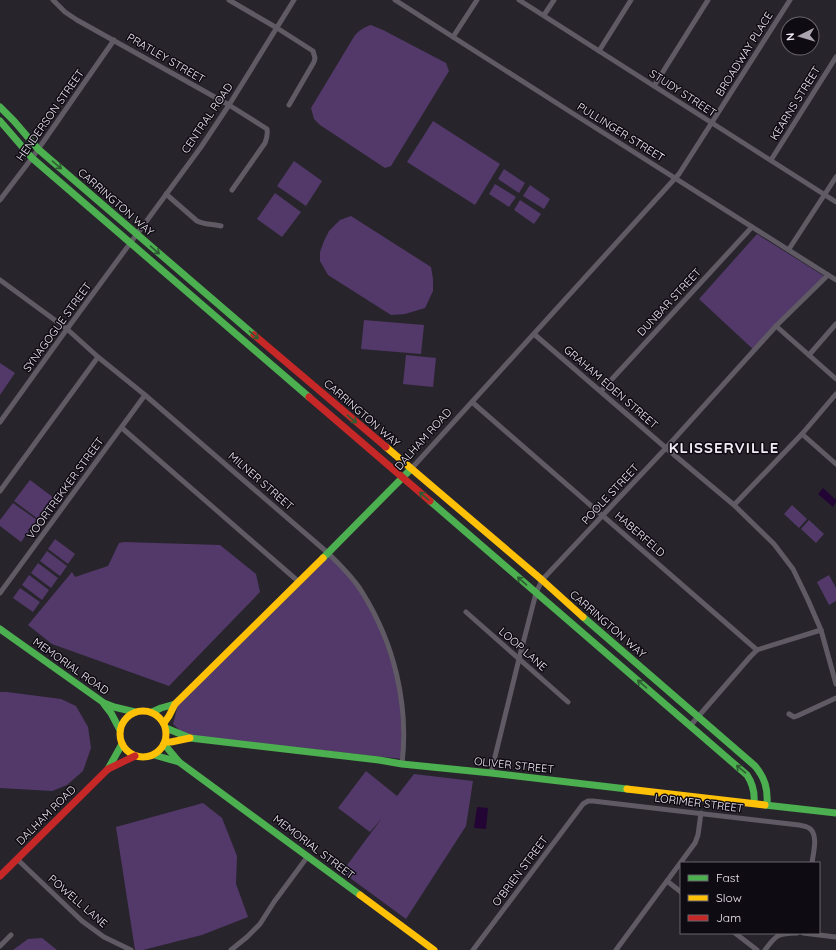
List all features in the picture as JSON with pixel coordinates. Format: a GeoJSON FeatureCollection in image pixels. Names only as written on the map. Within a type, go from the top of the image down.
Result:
{"type":"FeatureCollection","features":[{"type":"Feature","properties":{"kind":"main road","name":"CARRINGTON WAY"},"geometry":{"type":"LineString","coordinates":[[0,107],[38,149],[542,580],[760,771],[766,783],[767,804]]}},
{"type":"Feature","properties":{"kind":"main road","name":"CARRINGTON WAY"},"geometry":{"type":"LineString","coordinates":[[0,121],[32,158],[747,774],[754,787],[754,803]]}},
{"type":"Feature","properties":{"kind":"main road","name":"DALHAM ROAD"},"geometry":{"type":"LineString","coordinates":[[165,726],[175,704],[411,469]]}},
{"type":"Feature","properties":{"kind":"main road","name":"MEMORIAL ROAD"},"geometry":{"type":"LineString","coordinates":[[0,629],[104,703],[114,708],[135,712]]}},
{"type":"Feature","properties":{"kind":"main road"},"geometry":{"type":"LineString","coordinates":[[104,703],[120,730]]}},
{"type":"Feature","properties":{"kind":"main road","name":"DALHAM ROAD"},"geometry":{"type":"LineString","coordinates":[[152,712],[175,704]]}},
{"type":"Feature","properties":{"kind":"main road"},"geometry":{"type":"LineString","coordinates":[[144,710],[152,712],[161,719],[165,726],[167,735],[162,749],[154,755],[146,758],[135,756],[125,749],[120,737],[121,726],[127,717],[135,712],[144,710]]}},
{"type":"Feature","properties":{"kind":"main road","name":"OLIVER STREET"},"geometry":{"type":"LineString","coordinates":[[165,726],[190,738]]}},
{"type":"Feature","properties":{"kind":"main road","name":"OLIVER STREET"},"geometry":{"type":"LineString","coordinates":[[165,743],[190,738],[372,759],[402,764],[767,804],[836,813]]}},
{"type":"Feature","properties":{"kind":"main road","name":"MEMORIAL STREET"},"geometry":{"type":"LineString","coordinates":[[165,743],[180,762],[308,856],[430,949]]}},
{"type":"Feature","properties":{"kind":"main road","name":"DALHAM ROAD"},"geometry":{"type":"LineString","coordinates":[[0,876],[108,769],[122,744]]}},
{"type":"Feature","properties":{"kind":"main road","name":"MEMORIAL STREET"},"geometry":{"type":"LineString","coordinates":[[154,755],[180,762]]}},
{"type":"Feature","properties":{"kind":"main road","name":"DALHAM ROAD"},"geometry":{"type":"LineString","coordinates":[[108,769],[135,756]]}},
{"type":"Feature","properties":{"kind":"street","name":"PRATLEY STREET"},"geometry":{"type":"LineString","coordinates":[[53,0],[65,12],[229,105],[267,129],[268,133],[265,143],[232,190]]}},
{"type":"Feature","properties":{"kind":"street"},"geometry":{"type":"LineString","coordinates":[[229,0],[313,51],[314,62],[289,105]]}},
{"type":"Feature","properties":{"kind":"street","name":"CENTRAL ROAD"},"geometry":{"type":"LineString","coordinates":[[130,243],[201,147],[229,105],[294,0]]}},
{"type":"Feature","properties":{"kind":"street","name":"PULLINGER STREET"},"geometry":{"type":"LineString","coordinates":[[397,0],[836,280]]}},
{"type":"Feature","properties":{"kind":"street"},"geometry":{"type":"LineString","coordinates":[[453,37],[477,0]]}},
{"type":"Feature","properties":{"kind":"street","name":"STUDY STREET"},"geometry":{"type":"LineString","coordinates":[[519,0],[836,202]]}},
{"type":"Feature","properties":{"kind":"street"},"geometry":{"type":"LineString","coordinates":[[544,16],[554,0]]}},
{"type":"Feature","properties":{"kind":"street"},"geometry":{"type":"LineString","coordinates":[[599,51],[631,0]]}},
{"type":"Feature","properties":{"kind":"street"},"geometry":{"type":"LineString","coordinates":[[654,86],[708,0]]}},
{"type":"Feature","properties":{"kind":"street","name":"BROADWAY PLACE"},"geometry":{"type":"LineString","coordinates":[[675,178],[686,165],[790,0]]}},
{"type":"Feature","properties":{"kind":"street","name":"HENDERSON STREET"},"geometry":{"type":"LineString","coordinates":[[0,200],[32,158],[114,40]]}},
{"type":"Feature","properties":{"kind":"street","name":"KEARNS STREET"},"geometry":{"type":"LineString","coordinates":[[771,160],[836,58]]}},
{"type":"Feature","properties":{"kind":"street"},"geometry":{"type":"LineString","coordinates":[[788,249],[836,177]]}},
{"type":"Feature","properties":{"kind":"street","name":"DALHAM ROAD"},"geometry":{"type":"LineString","coordinates":[[411,469],[675,178]]}},
{"type":"Feature","properties":{"kind":"street"},"geometry":{"type":"LineString","coordinates":[[166,194],[202,224],[215,224],[221,226]]}},
{"type":"Feature","properties":{"kind":"street","name":"DUNBAR STREET"},"geometry":{"type":"LineString","coordinates":[[601,391],[752,227]]}},
{"type":"Feature","properties":{"kind":"street","name":"SYNAGOGUE STREET"},"geometry":{"type":"LineString","coordinates":[[0,422],[130,243]]}},
{"type":"Feature","properties":{"kind":"street","name":"POOLE STREET"},"geometry":{"type":"LineString","coordinates":[[491,773],[536,593],[542,580],[666,448],[776,326],[828,275]]}},
{"type":"Feature","properties":{"kind":"street","name":"MILNER STREET"},"geometry":{"type":"LineString","coordinates":[[0,280],[67,329],[98,357],[145,395],[328,552],[353,579],[362,591],[380,624],[395,665],[403,713],[404,743],[402,764]]}},
{"type":"Feature","properties":{"kind":"street"},"geometry":{"type":"LineString","coordinates":[[809,355],[836,324]]}},
{"type":"Feature","properties":{"kind":"street"},"geometry":{"type":"LineString","coordinates":[[776,326],[836,378]]}},
{"type":"Feature","properties":{"kind":"street","name":"GRAHAM EDEN STREET"},"geometry":{"type":"LineString","coordinates":[[534,334],[734,505],[774,544],[792,569],[808,600],[821,630],[836,684]]}},
{"type":"Feature","properties":{"kind":"street"},"geometry":{"type":"LineString","coordinates":[[0,491],[98,357]]}},
{"type":"Feature","properties":{"kind":"street"},"geometry":{"type":"LineString","coordinates":[[734,505],[802,434],[836,394]]}},
{"type":"Feature","properties":{"kind":"street","name":"VOORTREKKER STREET"},"geometry":{"type":"LineString","coordinates":[[0,593],[145,395]]}},
{"type":"Feature","properties":{"kind":"street","name":"HABERFELD"},"geometry":{"type":"LineString","coordinates":[[472,402],[757,650]]}},
{"type":"Feature","properties":{"kind":"street"},"geometry":{"type":"LineString","coordinates":[[122,428],[299,582]]}},
{"type":"Feature","properties":{"kind":"street"},"geometry":{"type":"LineString","coordinates":[[802,434],[836,464]]}},
{"type":"Feature","properties":{"kind":"street","name":"LOOP LANE"},"geometry":{"type":"LineString","coordinates":[[466,612],[568,702]]}},
{"type":"Feature","properties":{"kind":"street"},"geometry":{"type":"LineString","coordinates":[[690,726],[757,650],[821,630]]}},
{"type":"Feature","properties":{"kind":"street"},"geometry":{"type":"LineString","coordinates":[[790,714],[794,717],[797,716],[836,698]]}},
{"type":"Feature","properties":{"kind":"street","name":"LORIMER STREET"},"geometry":{"type":"LineString","coordinates":[[583,804],[588,801],[593,801],[799,825],[810,828],[813,831],[815,841],[812,862]]}},
{"type":"Feature","properties":{"kind":"street","name":"O'BRIEN STREET"},"geometry":{"type":"LineString","coordinates":[[473,950],[583,804]]}},
{"type":"Feature","properties":{"kind":"street"},"geometry":{"type":"LineString","coordinates":[[681,862],[695,843],[701,813]]}},
{"type":"Feature","properties":{"kind":"street"},"geometry":{"type":"LineString","coordinates":[[231,950],[260,924],[308,856]]}},
{"type":"Feature","properties":{"kind":"street","name":"POWELL LANE"},"geometry":{"type":"LineString","coordinates":[[17,858],[82,921],[104,937],[131,950]]}},
{"type":"Feature","properties":{"kind":"street"},"geometry":{"type":"LineString","coordinates":[[616,950],[680,863]]}},
{"type":"Feature","properties":{"kind":"street"},"geometry":{"type":"LineString","coordinates":[[667,881],[680,891]]}},
{"type":"Feature","properties":{"kind":"street"},"geometry":{"type":"LineString","coordinates":[[736,934],[757,950]]}},
{"type":"Feature","properties":{"kind":"street"},"geometry":{"type":"LineString","coordinates":[[765,950],[772,940],[781,934]]}},
{"type":"Feature","properties":{"kind":"street"},"geometry":{"type":"LineString","coordinates":[[811,934],[836,937]]}},
{"type":"Feature","properties":{"kind":"street"},"geometry":{"type":"LineString","coordinates":[[0,946],[11,935]]}},
{"type":"Feature","properties":{"kind":"shaded area"},"geometry":{"type":"Polygon","coordinates":[[[371,25],[446,63],[449,71],[391,166],[385,168],[320,125],[314,119],[311,108],[355,35],[362,29],[371,25]]]}},
{"type":"Feature","properties":{"kind":"shaded area"},"geometry":{"type":"Polygon","coordinates":[[[433,121],[500,164],[475,205],[407,162],[433,121]]]}},
{"type":"Feature","properties":{"kind":"shaded area"},"geometry":{"type":"Polygon","coordinates":[[[294,161],[322,181],[306,206],[277,186],[294,161]]]}},
{"type":"Feature","properties":{"kind":"shaded area"},"geometry":{"type":"Polygon","coordinates":[[[504,169],[525,183],[519,193],[498,179],[504,169]]]}},
{"type":"Feature","properties":{"kind":"shaded area"},"geometry":{"type":"Polygon","coordinates":[[[495,184],[516,197],[509,207],[489,194],[495,184]]]}},
{"type":"Feature","properties":{"kind":"shaded area"},"geometry":{"type":"Polygon","coordinates":[[[530,185],[550,199],[544,209],[523,196],[530,185]]]}},
{"type":"Feature","properties":{"kind":"shaded area"},"geometry":{"type":"Polygon","coordinates":[[[275,193],[301,212],[282,237],[257,219],[275,193]]]}},
{"type":"Feature","properties":{"kind":"shaded area"},"geometry":{"type":"Polygon","coordinates":[[[520,200],[541,214],[534,224],[514,210],[520,200]]]}},
{"type":"Feature","properties":{"kind":"shaded area"},"geometry":{"type":"Polygon","coordinates":[[[351,216],[431,267],[433,291],[425,308],[405,314],[391,315],[328,275],[320,261],[320,252],[324,241],[329,231],[340,220],[351,216]]]}},
{"type":"Feature","properties":{"kind":"shaded area"},"geometry":{"type":"Polygon","coordinates":[[[757,234],[824,276],[756,352],[699,299],[757,234]]]}},
{"type":"Feature","properties":{"kind":"shaded area"},"geometry":{"type":"Polygon","coordinates":[[[364,320],[424,325],[421,354],[361,349],[364,320]]]}},
{"type":"Feature","properties":{"kind":"shaded area"},"geometry":{"type":"Polygon","coordinates":[[[406,355],[436,358],[433,387],[403,384],[406,355]]]}},
{"type":"Feature","properties":{"kind":"shaded area"},"geometry":{"type":"Polygon","coordinates":[[[0,363],[15,373],[0,395],[0,363]]]}},
{"type":"Feature","properties":{"kind":"shaded area"},"geometry":{"type":"Polygon","coordinates":[[[30,480],[54,498],[38,519],[14,501],[30,480]]]}},
{"type":"Feature","properties":{"kind":"shaded area"},"geometry":{"type":"Polygon","coordinates":[[[823,488],[836,500],[833,507],[818,494],[823,488]]]}},
{"type":"Feature","properties":{"kind":"shaded area"},"geometry":{"type":"Polygon","coordinates":[[[13,503],[37,520],[21,542],[0,526],[0,520],[13,503]]]}},
{"type":"Feature","properties":{"kind":"shaded area"},"geometry":{"type":"Polygon","coordinates":[[[792,505],[807,519],[799,528],[784,514],[792,505]]]}},
{"type":"Feature","properties":{"kind":"shaded area"},"geometry":{"type":"Polygon","coordinates":[[[809,520],[824,534],[816,543],[801,529],[809,520]]]}},
{"type":"Feature","properties":{"kind":"shaded area"},"geometry":{"type":"Polygon","coordinates":[[[55,539],[75,554],[68,564],[48,549],[55,539]]]}},
{"type":"Feature","properties":{"kind":"shaded area"},"geometry":{"type":"Polygon","coordinates":[[[119,543],[220,545],[256,574],[260,592],[169,686],[52,644],[28,625],[72,572],[75,577],[108,566],[119,543]]]}},
{"type":"Feature","properties":{"kind":"shaded area"},"geometry":{"type":"Polygon","coordinates":[[[47,551],[67,566],[60,576],[40,561],[47,551]]]}},
{"type":"Feature","properties":{"kind":"shaded area"},"geometry":{"type":"Polygon","coordinates":[[[328,553],[348,573],[374,612],[400,688],[402,759],[185,735],[173,724],[178,705],[328,553]]]}},
{"type":"Feature","properties":{"kind":"shaded area"},"geometry":{"type":"Polygon","coordinates":[[[38,563],[58,578],[51,588],[31,573],[38,563]]]}},
{"type":"Feature","properties":{"kind":"shaded area"},"geometry":{"type":"Polygon","coordinates":[[[29,575],[49,590],[42,600],[22,585],[29,575]]]}},
{"type":"Feature","properties":{"kind":"shaded area"},"geometry":{"type":"Polygon","coordinates":[[[829,575],[836,588],[836,601],[829,605],[817,582],[829,575]]]}},
{"type":"Feature","properties":{"kind":"shaded area"},"geometry":{"type":"Polygon","coordinates":[[[20,588],[40,602],[33,612],[13,598],[20,588]]]}},
{"type":"Feature","properties":{"kind":"shaded area"},"geometry":{"type":"Polygon","coordinates":[[[0,692],[61,699],[76,706],[88,727],[91,748],[83,771],[67,785],[52,791],[0,788],[0,692]]]}},
{"type":"Feature","properties":{"kind":"shaded area"},"geometry":{"type":"Polygon","coordinates":[[[366,771],[397,796],[414,774],[473,781],[466,826],[406,919],[342,872],[382,818],[370,832],[338,808],[366,771]]]}},
{"type":"Feature","properties":{"kind":"shaded area"},"geometry":{"type":"Polygon","coordinates":[[[203,803],[222,818],[237,856],[236,884],[248,917],[202,935],[143,950],[135,950],[116,827],[203,803]]]}},
{"type":"Feature","properties":{"kind":"shaded area"},"geometry":{"type":"Polygon","coordinates":[[[477,807],[488,808],[486,829],[474,828],[477,807]]]}},
{"type":"Feature","properties":{"kind":"shaded area"},"geometry":{"type":"Polygon","coordinates":[[[42,938],[57,950],[13,950],[28,939],[42,938]]]}},
{"type":"Feature","properties":{"kind":"traffic: fast"},"geometry":{"type":"LineString","coordinates":[[0,107],[38,149],[254,335]]}},
{"type":"Feature","properties":{"kind":"traffic: fast"},"geometry":{"type":"LineString","coordinates":[[0,121],[32,158],[309,397]]}},
{"type":"Feature","properties":{"kind":"traffic: fast"},"geometry":{"type":"LineString","coordinates":[[323,558],[411,469]]}},
{"type":"Feature","properties":{"kind":"traffic: fast"},"geometry":{"type":"LineString","coordinates":[[430,501],[747,775],[753,788],[754,803]]}},
{"type":"Feature","properties":{"kind":"traffic: fast"},"geometry":{"type":"LineString","coordinates":[[583,617],[755,766],[765,784],[767,804]]}},
{"type":"Feature","properties":{"kind":"traffic: fast"},"geometry":{"type":"LineString","coordinates":[[0,629],[104,703],[135,712]]}},
{"type":"Feature","properties":{"kind":"traffic: fast"},"geometry":{"type":"LineString","coordinates":[[104,704],[111,713],[120,730]]}},
{"type":"Feature","properties":{"kind":"traffic: fast"},"geometry":{"type":"LineString","coordinates":[[152,712],[175,704]]}},
{"type":"Feature","properties":{"kind":"traffic: fast"},"geometry":{"type":"LineString","coordinates":[[166,728],[190,738],[402,764],[627,789]]}},
{"type":"Feature","properties":{"kind":"traffic: fast"},"geometry":{"type":"LineString","coordinates":[[108,769],[122,744]]}},
{"type":"Feature","properties":{"kind":"traffic: fast"},"geometry":{"type":"LineString","coordinates":[[164,744],[179,762],[360,895]]}},
{"type":"Feature","properties":{"kind":"traffic: fast"},"geometry":{"type":"LineString","coordinates":[[154,755],[179,762]]}},
{"type":"Feature","properties":{"kind":"traffic: fast"},"geometry":{"type":"LineString","coordinates":[[765,805],[836,813]]}},
{"type":"Feature","properties":{"kind":"traffic: slow"},"geometry":{"type":"LineString","coordinates":[[386,447],[542,580],[583,617]]}},
{"type":"Feature","properties":{"kind":"traffic: slow"},"geometry":{"type":"LineString","coordinates":[[164,723],[175,704],[323,558]]}},
{"type":"Feature","properties":{"kind":"traffic: slow"},"geometry":{"type":"LineString","coordinates":[[138,711],[148,711],[160,717],[165,725],[166,734],[165,743],[160,751],[152,756],[138,757],[130,754],[123,747],[120,739],[120,729],[123,721],[130,714],[138,711]]}},
{"type":"Feature","properties":{"kind":"traffic: slow"},"geometry":{"type":"LineString","coordinates":[[166,742],[190,738]]}},
{"type":"Feature","properties":{"kind":"traffic: slow"},"geometry":{"type":"LineString","coordinates":[[627,789],[765,805]]}},
{"type":"Feature","properties":{"kind":"traffic: slow"},"geometry":{"type":"LineString","coordinates":[[360,895],[434,950]]}},
{"type":"Feature","properties":{"kind":"traffic: jam"},"geometry":{"type":"LineString","coordinates":[[254,335],[386,447]]}},
{"type":"Feature","properties":{"kind":"traffic: jam"},"geometry":{"type":"LineString","coordinates":[[309,397],[430,501]]}},
{"type":"Feature","properties":{"kind":"traffic: jam"},"geometry":{"type":"LineString","coordinates":[[0,876],[108,769],[135,756]]}},
{"type":"Feature","properties":{"kind":"district","name":"KLISSERVILLE"},"geometry":{"type":"Point","coordinates":[724,447]}}]}
